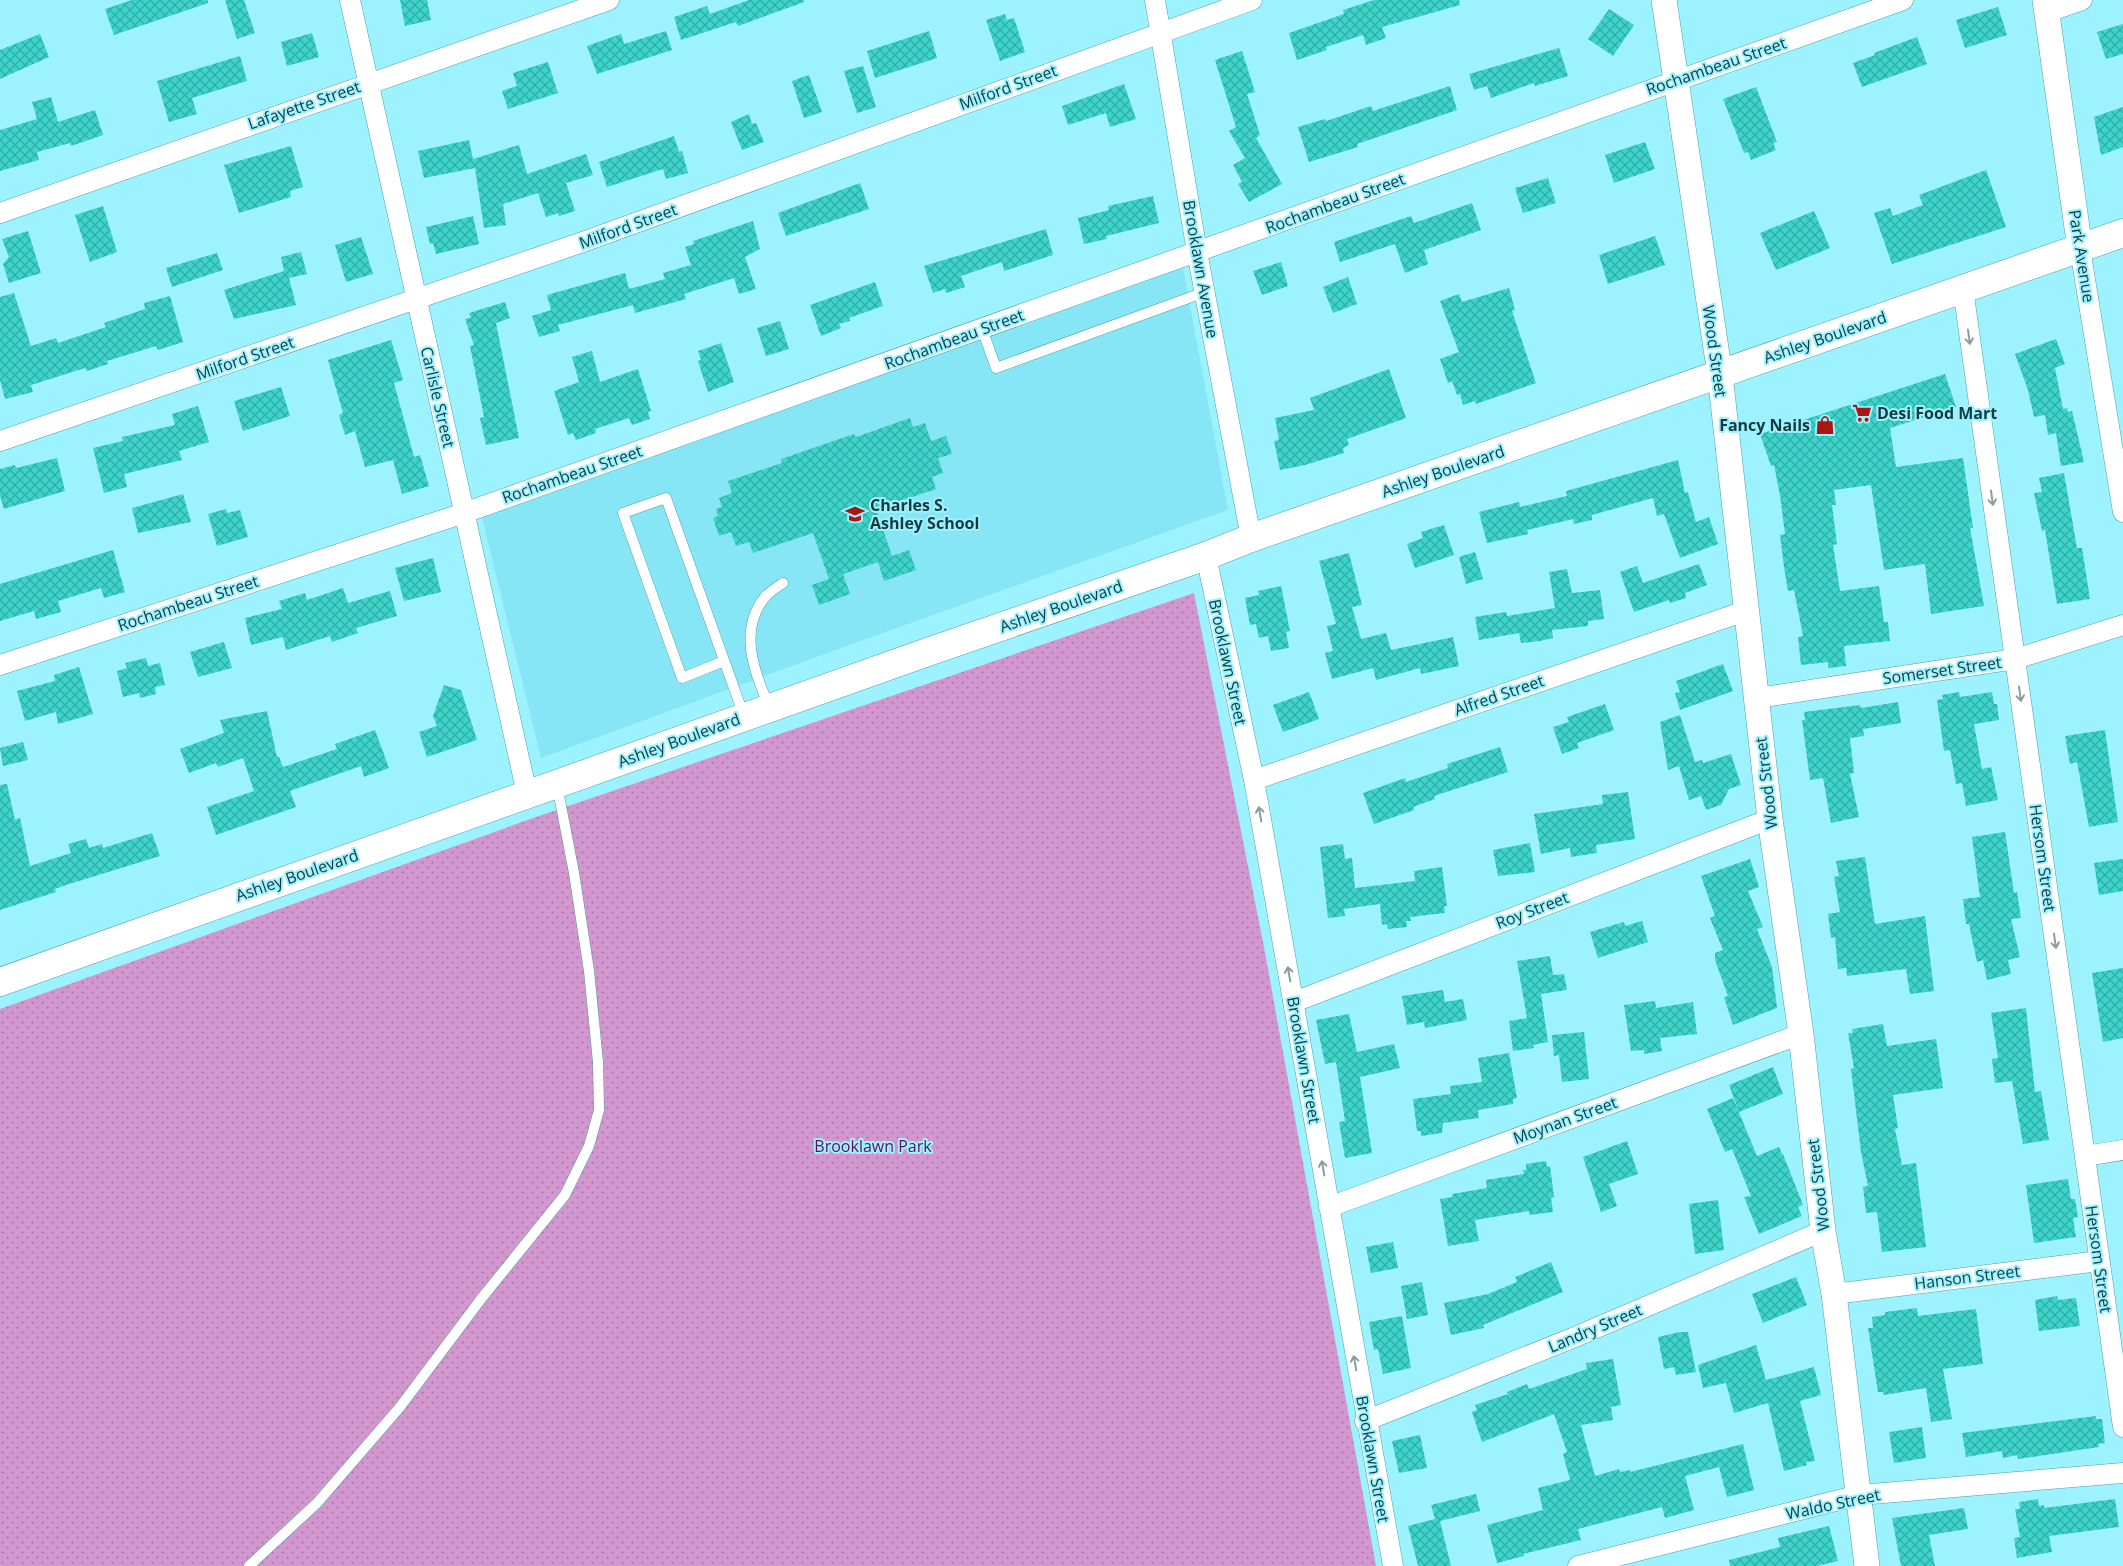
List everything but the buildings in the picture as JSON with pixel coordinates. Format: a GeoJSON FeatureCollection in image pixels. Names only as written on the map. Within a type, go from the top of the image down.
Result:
{"type":"FeatureCollection","features":[{"type":"Feature","properties":{"kind":"main road","name":"Ashley Boulevard"},"geometry":{"type":"LineString","coordinates":[[0,982],[744,717],[1206,556],[1251,538],[2123,233]]}},
{"type":"Feature","properties":{"kind":"street","name":"Carlisle Street"},"geometry":{"type":"LineString","coordinates":[[350,0],[527,794]]}},
{"type":"Feature","properties":{"kind":"street","name":"Lafayette Street"},"geometry":{"type":"LineString","coordinates":[[0,213],[609,0]]}},
{"type":"Feature","properties":{"kind":"street","name":"Brooklawn Avenue"},"geometry":{"type":"LineString","coordinates":[[1156,0],[1204,292],[1251,538]]}},
{"type":"Feature","properties":{"kind":"street","name":"Milford Street"},"geometry":{"type":"LineString","coordinates":[[0,441],[590,240],[1252,0]]}},
{"type":"Feature","properties":{"kind":"street","name":"Wood Street"},"geometry":{"type":"LineString","coordinates":[[1664,0],[1720,374],[1745,610],[1770,819],[1801,1034],[1823,1231],[1834,1294],[1867,1566]]}},
{"type":"Feature","properties":{"kind":"street","name":"Rochambeau Street"},"geometry":{"type":"LineString","coordinates":[[0,665],[464,513],[1903,0]]}},
{"type":"Feature","properties":{"kind":"street"},"geometry":{"type":"LineString","coordinates":[[2046,6],[2082,0]]}},
{"type":"Feature","properties":{"kind":"street","name":"Park Avenue"},"geometry":{"type":"LineString","coordinates":[[2046,6],[2080,249],[2120,470],[2123,512]]}},
{"type":"Feature","properties":{"kind":"street","name":"Hersom Street"},"geometry":{"type":"LineString","coordinates":[[1963,289],[2123,1427]]}},
{"type":"Feature","properties":{"kind":"street","name":"Brooklawn Street"},"geometry":{"type":"LineString","coordinates":[[1206,556],[1254,780],[1294,1002],[1365,1421],[1392,1566]]}},
{"type":"Feature","properties":{"kind":"street","name":"Alfred Street"},"geometry":{"type":"LineString","coordinates":[[1254,780],[1745,610]]}},
{"type":"Feature","properties":{"kind":"street","name":"Somerset Street"},"geometry":{"type":"LineString","coordinates":[[1757,698],[2015,659],[2123,626]]}},
{"type":"Feature","properties":{"kind":"street","name":"Roy Street"},"geometry":{"type":"LineString","coordinates":[[1294,1002],[1770,819]]}},
{"type":"Feature","properties":{"kind":"street","name":"Moynan Street"},"geometry":{"type":"LineString","coordinates":[[1329,1207],[1801,1034]]}},
{"type":"Feature","properties":{"kind":"street"},"geometry":{"type":"LineString","coordinates":[[2085,1156],[2123,1150]]}},
{"type":"Feature","properties":{"kind":"street","name":"Landry Street"},"geometry":{"type":"LineString","coordinates":[[1365,1421],[1575,1337],[1823,1231]]}},
{"type":"Feature","properties":{"kind":"street","name":"Hanson Street"},"geometry":{"type":"LineString","coordinates":[[1834,1294],[2099,1261]]}},
{"type":"Feature","properties":{"kind":"street","name":"Waldo Street"},"geometry":{"type":"LineString","coordinates":[[1578,1566],[1859,1495],[2123,1473]]}},
{"type":"Feature","properties":{"kind":"lane"},"geometry":{"type":"LineString","coordinates":[[982,329],[996,368],[1204,292]]}},
{"type":"Feature","properties":{"kind":"lane"},"geometry":{"type":"LineString","coordinates":[[724,661],[682,678],[623,514],[666,498],[744,717]]}},
{"type":"Feature","properties":{"kind":"lane"},"geometry":{"type":"LineString","coordinates":[[770,708],[755,674],[750,638],[754,616],[765,596],[783,583]]}},
{"type":"Feature","properties":{"kind":"lane"},"geometry":{"type":"LineString","coordinates":[[249,1566],[317,1503],[400,1407],[481,1300],[565,1195],[590,1146],[599,1110],[598,1062],[589,971],[574,873],[557,784]]}},
{"type":"Feature","properties":{"kind":"shaded area","name":"Charles S. Ashley School"},"geometry":{"type":"Polygon","coordinates":[[[1183,268],[1228,510],[852,644],[541,758],[482,518],[1183,268]]]}},
{"type":"Feature","properties":{"kind":"green space","name":"Brooklawn Park"},"geometry":{"type":"Polygon","coordinates":[[[1194,593],[1264,947],[1376,1566],[0,1566],[0,1009],[539,816],[1194,593]]]}},
{"type":"Feature","properties":{"kind":"place","name":"Desi Food Mart"},"geometry":{"type":"Point","coordinates":[1862,413]}},
{"type":"Feature","properties":{"kind":"place","name":"Fancy Nails"},"geometry":{"type":"Point","coordinates":[1825,425]}},
{"type":"Feature","properties":{"kind":"place","name":"Charles S. Ashley School"},"geometry":{"type":"Point","coordinates":[855,514]}}]}
